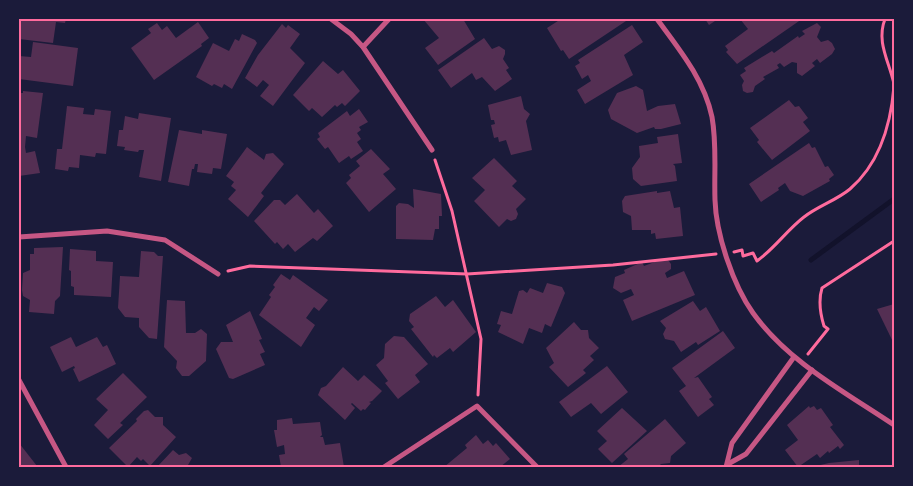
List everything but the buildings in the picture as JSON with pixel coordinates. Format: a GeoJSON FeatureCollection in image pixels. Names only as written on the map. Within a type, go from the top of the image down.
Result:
{"type":"FeatureCollection","features":[{"type":"Feature","properties":{"kind":"street"},"geometry":{"type":"LineString","coordinates":[[331,19],[352,34],[432,150]]}},
{"type":"Feature","properties":{"kind":"street"},"geometry":{"type":"LineString","coordinates":[[362,48],[389,19]]}},
{"type":"Feature","properties":{"kind":"street"},"geometry":{"type":"LineString","coordinates":[[657,19],[697,76],[711,115],[715,150],[715,201],[725,253],[740,291],[752,312],[769,334],[794,357],[894,425]]}},
{"type":"Feature","properties":{"kind":"street"},"geometry":{"type":"LineString","coordinates":[[19,237],[107,231],[165,240],[218,274]]}},
{"type":"Feature","properties":{"kind":"street"},"geometry":{"type":"LineString","coordinates":[[727,466],[732,442],[794,357]]}},
{"type":"Feature","properties":{"kind":"street"},"geometry":{"type":"LineString","coordinates":[[727,466],[746,454],[812,370]]}},
{"type":"Feature","properties":{"kind":"street"},"geometry":{"type":"LineString","coordinates":[[19,380],[66,467]]}},
{"type":"Feature","properties":{"kind":"street"},"geometry":{"type":"LineString","coordinates":[[384,467],[477,406],[536,467]]}},
{"type":"Feature","properties":{"kind":"path"},"geometry":{"type":"LineString","coordinates":[[218,274],[250,266],[467,274],[613,265],[742,250],[743,256],[752,253],[757,261],[769,252],[806,215],[850,189],[884,140],[891,117],[894,85],[880,42],[881,30],[885,19]]}},
{"type":"Feature","properties":{"kind":"path"},"geometry":{"type":"LineString","coordinates":[[432,150],[452,210],[481,339],[477,406]]}},
{"type":"Feature","properties":{"kind":"path"},"geometry":{"type":"LineString","coordinates":[[802,363],[828,329],[824,326],[820,313],[819,297],[822,288],[894,240]]}},
{"type":"Feature","properties":{"kind":"waterway"},"geometry":{"type":"LineString","coordinates":[[811,260],[894,199]]}}]}
